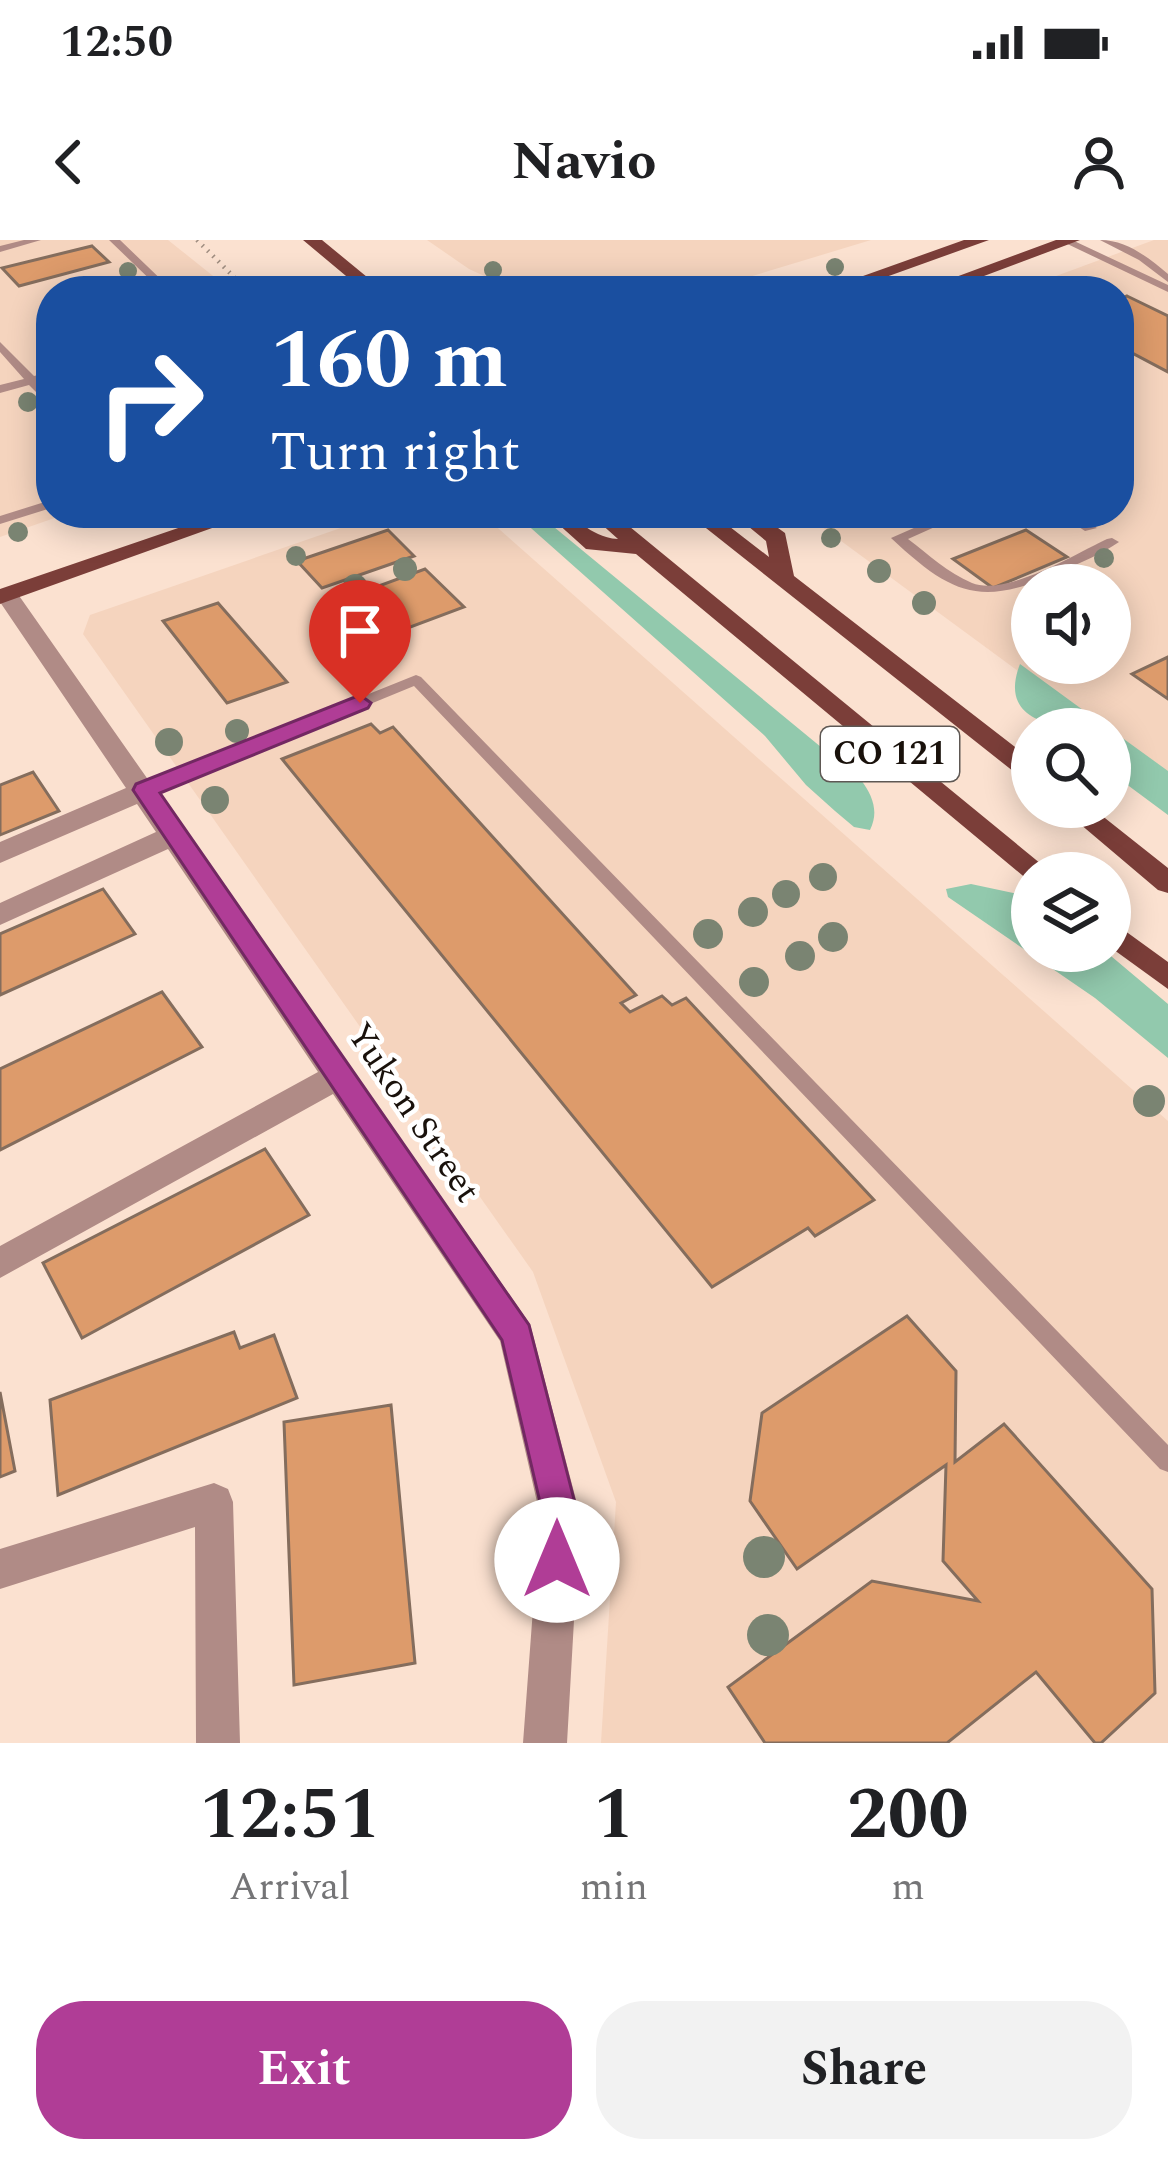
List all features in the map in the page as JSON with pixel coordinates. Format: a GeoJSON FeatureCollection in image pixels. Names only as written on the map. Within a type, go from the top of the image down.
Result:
{"type":"FeatureCollection","features":[{"type":"Feature","properties":{"kind":"main road"},"geometry":{"type":"LineString","coordinates":[[311,240],[356,276]]}},
{"type":"Feature","properties":{"kind":"main road"},"geometry":{"type":"LineString","coordinates":[[874,276],[981,240]]}},
{"type":"Feature","properties":{"kind":"main road"},"geometry":{"type":"LineString","coordinates":[[968,276],[1068,240]]}},
{"type":"Feature","properties":{"kind":"main road"},"geometry":{"type":"LineString","coordinates":[[3,596],[200,528]]}},
{"type":"Feature","properties":{"kind":"main road"},"geometry":{"type":"LineString","coordinates":[[574,528],[594,544],[642,548]]}},
{"type":"Feature","properties":{"kind":"main road","name":"CO 121"},"geometry":{"type":"LineString","coordinates":[[617,528],[1012,852]]}},
{"type":"Feature","properties":{"kind":"main road","name":"CO 121"},"geometry":{"type":"LineString","coordinates":[[719,528],[1011,756]]}},
{"type":"Feature","properties":{"kind":"main road"},"geometry":{"type":"LineString","coordinates":[[763,528],[777,538],[783,575]]}},
{"type":"Feature","properties":{"kind":"main road"},"geometry":{"type":"LineString","coordinates":[[1099,828],[1168,883]]}},
{"type":"Feature","properties":{"kind":"main road"},"geometry":{"type":"LineString","coordinates":[[1131,948],[1168,978]]}},
{"type":"Feature","properties":{"kind":"street","name":"Yukon Street"},"geometry":{"type":"LineString","coordinates":[[3,596],[145,790],[517,1335],[560,1515],[544,1743]]}},
{"type":"Feature","properties":{"kind":"street"},"geometry":{"type":"LineString","coordinates":[[0,853],[145,790]]}},
{"type":"Feature","properties":{"kind":"street"},"geometry":{"type":"LineString","coordinates":[[0,915],[175,835]]}},
{"type":"Feature","properties":{"kind":"street"},"geometry":{"type":"LineString","coordinates":[[0,1263],[340,1075]]}},
{"type":"Feature","properties":{"kind":"street"},"geometry":{"type":"LineString","coordinates":[[0,1569],[214,1502],[218,1743]]}},
{"type":"Feature","properties":{"kind":"lane"},"geometry":{"type":"LineString","coordinates":[[0,249],[36,240]]}},
{"type":"Feature","properties":{"kind":"lane"},"geometry":{"type":"LineString","coordinates":[[114,240],[152,276]]}},
{"type":"Feature","properties":{"kind":"lane"},"geometry":{"type":"LineString","coordinates":[[1068,240],[1168,289]]}},
{"type":"Feature","properties":{"kind":"lane"},"geometry":{"type":"LineString","coordinates":[[1105,240],[1143,258],[1168,279]]}},
{"type":"Feature","properties":{"kind":"lane"},"geometry":{"type":"LineString","coordinates":[[0,345],[36,386]]}},
{"type":"Feature","properties":{"kind":"lane"},"geometry":{"type":"LineString","coordinates":[[0,389],[36,378]]}},
{"type":"Feature","properties":{"kind":"lane"},"geometry":{"type":"LineString","coordinates":[[0,520],[36,509]]}},
{"type":"Feature","properties":{"kind":"lane"},"geometry":{"type":"LineString","coordinates":[[922,528],[898,538],[972,590],[994,592],[1112,542]]}},
{"type":"Feature","properties":{"kind":"lane"},"geometry":{"type":"LineString","coordinates":[[145,790],[416,680],[1168,1461]]}},
{"type":"Feature","properties":{"kind":"path"},"geometry":{"type":"LineString","coordinates":[[197,240],[233,276]]}},
{"type":"Feature","properties":{"kind":"shaded area"},"geometry":{"type":"Polygon","coordinates":[[[0,240],[168,240],[213,276],[36,276],[36,524],[0,537],[0,240]]]}},
{"type":"Feature","properties":{"kind":"shaded area"},"geometry":{"type":"Polygon","coordinates":[[[427,240],[871,240],[752,276],[484,276],[427,240]]]}},
{"type":"Feature","properties":{"kind":"shaded area"},"geometry":{"type":"Polygon","coordinates":[[[1154,240],[1168,240],[1168,781],[1131,754],[1131,708],[1068,708],[1036,684],[1131,684],[1131,564],[1011,564],[1011,666],[823,528],[1134,528],[1134,276],[1056,276],[1154,240]]]}},
{"type":"Feature","properties":{"kind":"shaded area"},"geometry":{"type":"Polygon","coordinates":[[[341,528],[498,528],[1168,1121],[1168,1743],[601,1743],[616,1502],[533,1272],[83,634],[90,615],[341,528]]]}},
{"type":"Feature","properties":{"kind":"green space"},"geometry":{"type":"Polygon","coordinates":[[[531,528],[555,528],[861,780],[873,804],[870,830],[854,827],[835,811],[765,736],[531,528]]]}},
{"type":"Feature","properties":{"kind":"green space"},"geometry":{"type":"Polygon","coordinates":[[[1047,684],[1080,708],[1023,708],[1015,685],[1047,684]]]}},
{"type":"Feature","properties":{"kind":"green space"},"geometry":{"type":"Polygon","coordinates":[[[1131,744],[1168,771],[1168,815],[1131,788],[1131,744]]]}},
{"type":"Feature","properties":{"kind":"green space"},"geometry":{"type":"Polygon","coordinates":[[[971,884],[1011,893],[1011,940],[948,897],[946,889],[971,884]]]}},
{"type":"Feature","properties":{"kind":"green space"},"geometry":{"type":"Polygon","coordinates":[[[1057,972],[1130,972],[1168,1004],[1168,1058],[1057,972]]]}},
{"type":"Feature","properties":{"kind":"building"},"geometry":{"type":"Polygon","coordinates":[[[92,246],[109,262],[56,276],[36,276],[36,281],[19,286],[2,268],[92,246]]]}},
{"type":"Feature","properties":{"kind":"building"},"geometry":{"type":"Polygon","coordinates":[[[1134,299],[1168,316],[1168,372],[1134,354],[1134,299]]]}},
{"type":"Feature","properties":{"kind":"building"},"geometry":{"type":"Polygon","coordinates":[[[388,530],[414,556],[322,588],[297,561],[388,530]]]}},
{"type":"Feature","properties":{"kind":"building"},"geometry":{"type":"Polygon","coordinates":[[[1026,530],[1067,557],[1050,564],[1011,564],[1011,580],[993,588],[953,559],[1026,530]]]}},
{"type":"Feature","properties":{"kind":"building"},"geometry":{"type":"Polygon","coordinates":[[[425,569],[464,607],[381,638],[343,599],[425,569]]]}},
{"type":"Feature","properties":{"kind":"building"},"geometry":{"type":"Polygon","coordinates":[[[218,603],[287,682],[227,703],[163,621],[218,603]]]}},
{"type":"Feature","properties":{"kind":"building"},"geometry":{"type":"Polygon","coordinates":[[[1168,657],[1168,699],[1132,674],[1168,657]]]}},
{"type":"Feature","properties":{"kind":"building"},"geometry":{"type":"Polygon","coordinates":[[[371,724],[380,733],[393,727],[636,995],[621,1003],[630,1012],[662,996],[672,1005],[686,998],[874,1200],[815,1236],[808,1228],[712,1287],[282,759],[371,724]]]}},
{"type":"Feature","properties":{"kind":"building"},"geometry":{"type":"Polygon","coordinates":[[[33,772],[59,811],[0,835],[0,785],[33,772]]]}},
{"type":"Feature","properties":{"kind":"building"},"geometry":{"type":"Polygon","coordinates":[[[103,889],[135,934],[0,995],[0,934],[103,889]]]}},
{"type":"Feature","properties":{"kind":"building"},"geometry":{"type":"Polygon","coordinates":[[[162,992],[202,1047],[0,1150],[0,1069],[162,992]]]}},
{"type":"Feature","properties":{"kind":"building"},"geometry":{"type":"Polygon","coordinates":[[[265,1149],[309,1215],[82,1338],[43,1263],[265,1149]]]}},
{"type":"Feature","properties":{"kind":"building"},"geometry":{"type":"Polygon","coordinates":[[[907,1316],[956,1371],[955,1462],[1004,1424],[1152,1589],[1155,1693],[1101,1743],[1095,1743],[1036,1672],[947,1743],[765,1743],[728,1687],[872,1581],[978,1601],[943,1561],[946,1465],[797,1569],[750,1501],[762,1413],[907,1316]]]}},
{"type":"Feature","properties":{"kind":"building"},"geometry":{"type":"Polygon","coordinates":[[[234,1332],[240,1348],[274,1335],[297,1398],[58,1495],[50,1400],[234,1332]]]}},
{"type":"Feature","properties":{"kind":"building"},"geometry":{"type":"Polygon","coordinates":[[[0,1392],[15,1471],[0,1477],[0,1392]]]}},
{"type":"Feature","properties":{"kind":"building"},"geometry":{"type":"Polygon","coordinates":[[[391,1405],[415,1663],[294,1685],[284,1422],[391,1405]]]}},
{"type":"Feature","properties":{"kind":"route"},"geometry":{"type":"LineString","coordinates":[[360,703],[145,790],[517,1335],[560,1515],[557,1560]]}}]}
